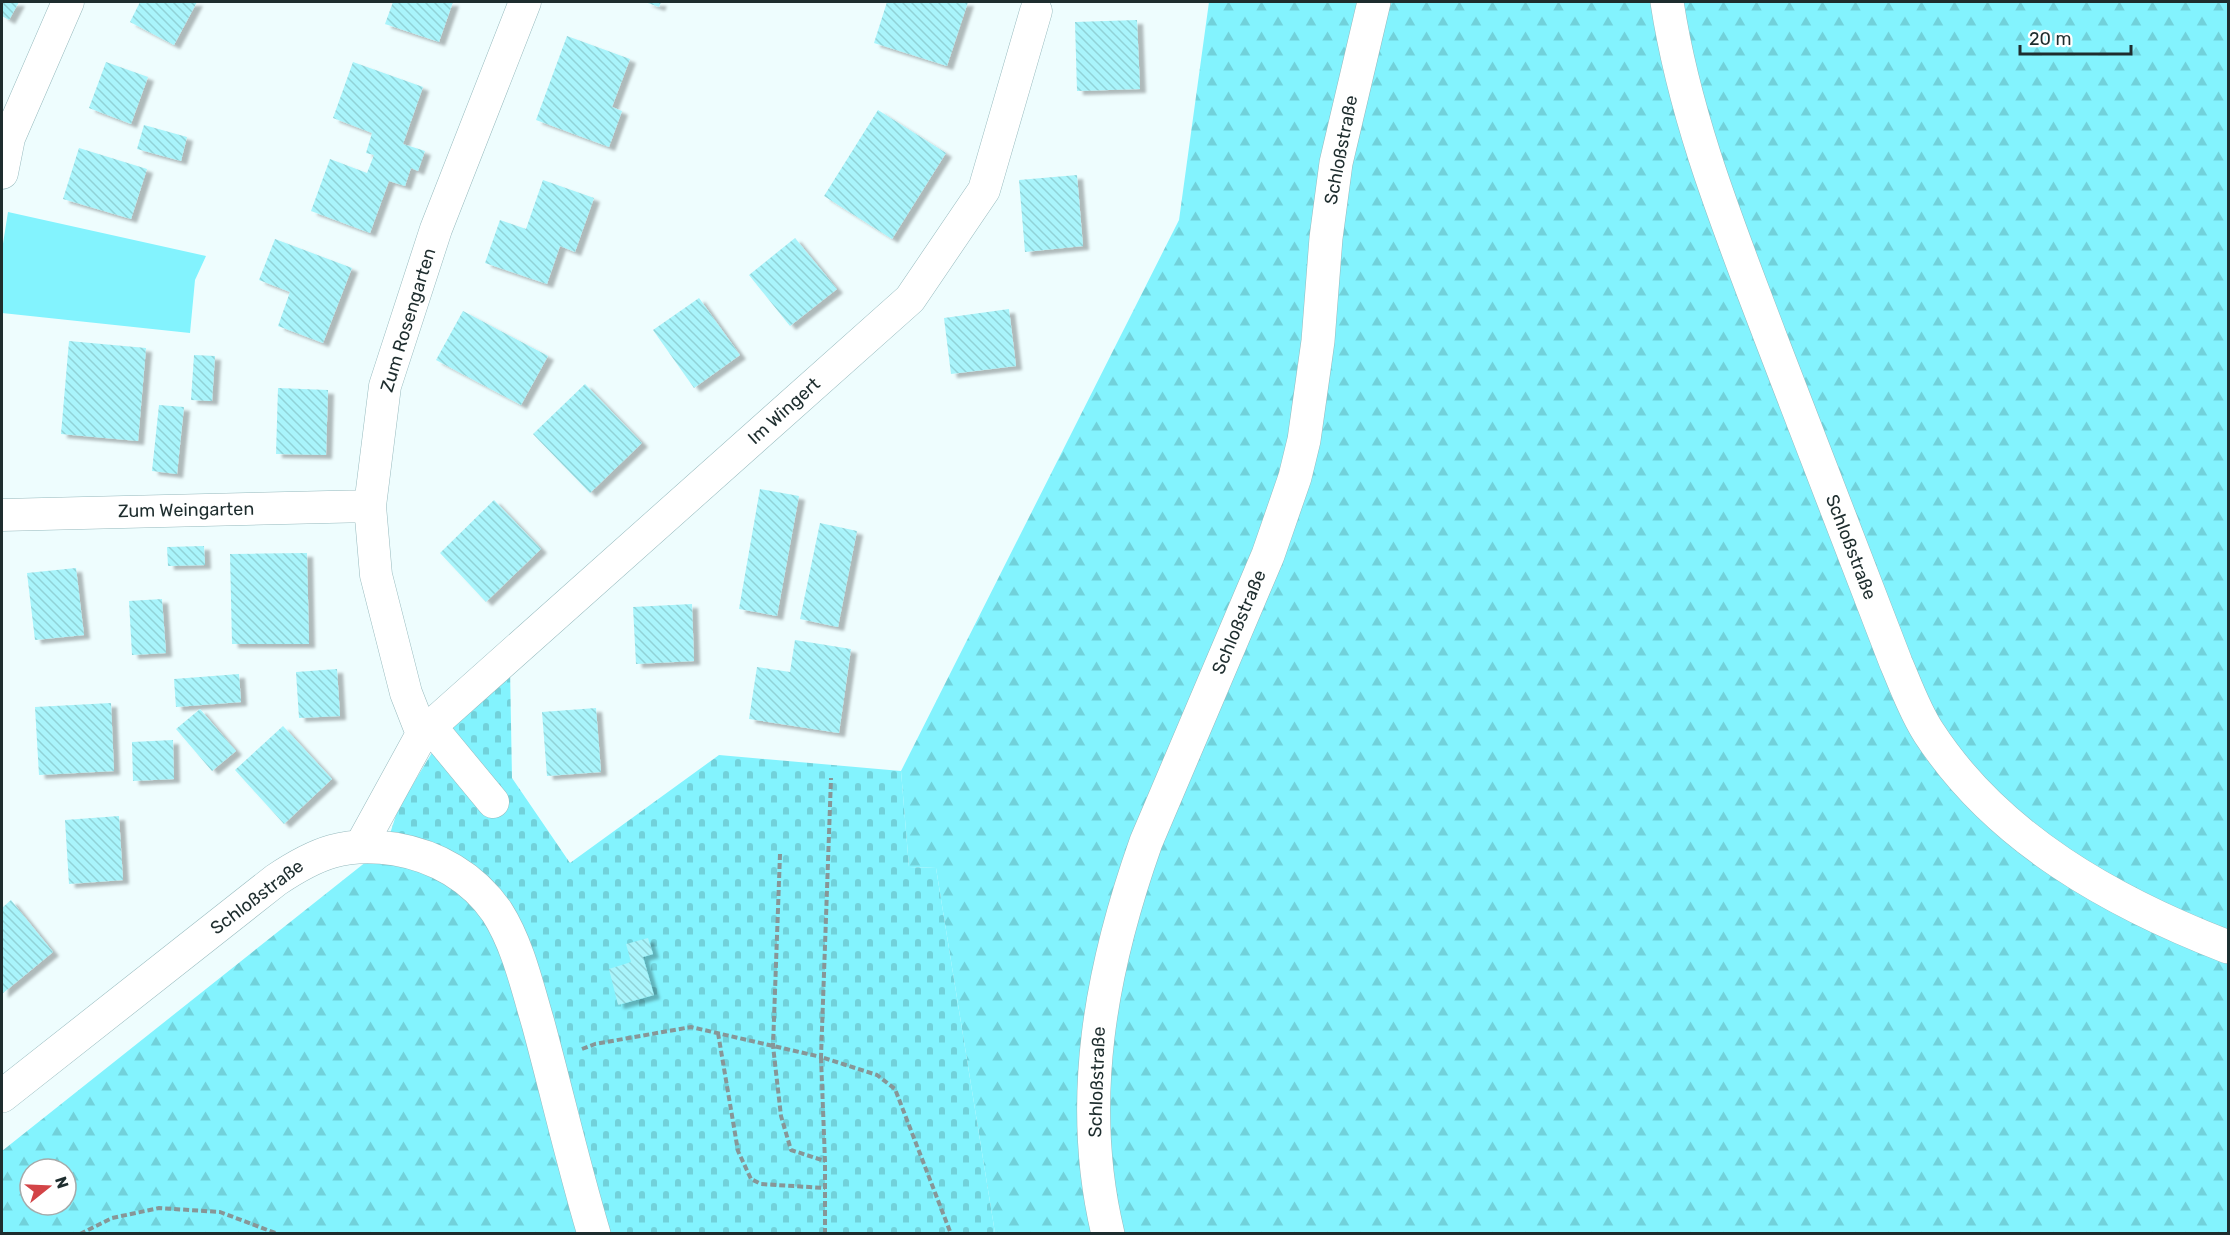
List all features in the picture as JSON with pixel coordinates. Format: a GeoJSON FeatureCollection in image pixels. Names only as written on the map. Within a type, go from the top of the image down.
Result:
{"type":"FeatureCollection","features":[{"type":"Feature","properties":{"kind":"main road","name":"Schloßstraße"},"geometry":{"type":"LineString","coordinates":[[1108,1233],[1100,1192],[1093,1118],[1097,1040],[1110,961],[1131,885],[1146,842],[1268,555],[1295,477],[1304,440],[1318,341],[1326,238],[1336,163],[1374,2]]}},
{"type":"Feature","properties":{"kind":"main road","name":"Schloßstraße"},"geometry":{"type":"LineString","coordinates":[[1667,2],[1685,94],[1719,201],[1896,663],[1928,731],[1968,785],[2049,855],[2142,910],[2229,947]]}},
{"type":"Feature","properties":{"kind":"main road","name":"Schloßstraße"},"geometry":{"type":"LineString","coordinates":[[2,1096],[276,880],[304,861],[331,850],[360,848],[411,852],[438,861],[479,891],[496,912],[510,936],[525,976],[594,1233]]}},
{"type":"Feature","properties":{"kind":"street"},"geometry":{"type":"LineString","coordinates":[[2,173],[9,138],[68,2]]}},
{"type":"Feature","properties":{"kind":"street","name":"Zum Rosengarten"},"geometry":{"type":"LineString","coordinates":[[493,802],[426,731],[406,693],[376,575],[370,506],[385,387],[436,229],[525,2]]}},
{"type":"Feature","properties":{"kind":"street","name":"Im Wingert"},"geometry":{"type":"LineString","coordinates":[[426,731],[910,299],[984,190],[1036,11]]}},
{"type":"Feature","properties":{"kind":"street","name":"Zum Weingarten"},"geometry":{"type":"LineString","coordinates":[[2,515],[370,506]]}},
{"type":"Feature","properties":{"kind":"street"},"geometry":{"type":"LineString","coordinates":[[360,848],[426,731]]}},
{"type":"Feature","properties":{"kind":"path"},"geometry":{"type":"LineString","coordinates":[[831,778],[821,1057],[825,1233],[831,1233]]}},
{"type":"Feature","properties":{"kind":"path"},"geometry":{"type":"LineString","coordinates":[[780,854],[773,1046],[781,1116],[791,1150],[825,1161]]}},
{"type":"Feature","properties":{"kind":"path"},"geometry":{"type":"LineString","coordinates":[[548,1062],[595,1044],[691,1027],[821,1057],[877,1075],[895,1089],[951,1233]]}},
{"type":"Feature","properties":{"kind":"path"},"geometry":{"type":"LineString","coordinates":[[718,1033],[738,1151],[751,1179],[761,1184],[825,1188]]}},
{"type":"Feature","properties":{"kind":"path"},"geometry":{"type":"LineString","coordinates":[[80,1233],[112,1218],[159,1208],[220,1212],[278,1233]]}},
{"type":"Feature","properties":{"kind":"green space"},"geometry":{"type":"Polygon","coordinates":[[[1209,2],[2228,2],[2228,1233],[995,1233],[936,868],[909,867],[901,771],[1179,220],[1209,2]]]}},
{"type":"Feature","properties":{"kind":"green space"},"geometry":{"type":"Polygon","coordinates":[[[8,212],[206,256],[195,280],[190,333],[2,313],[2,250],[8,212]]]}},
{"type":"Feature","properties":{"kind":"green space"},"geometry":{"type":"Polygon","coordinates":[[[510,668],[512,778],[570,863],[719,755],[901,771],[909,867],[936,868],[995,1233],[606,1233],[505,908],[386,846],[398,809],[442,736],[510,668]]]}},
{"type":"Feature","properties":{"kind":"green space"},"geometry":{"type":"Polygon","coordinates":[[[386,846],[479,876],[606,1234],[2,1234],[2,1151],[386,846]]]}},
{"type":"Feature","properties":{"kind":"building"},"geometry":{"type":"Polygon","coordinates":[[[2,2],[19,2],[9,20],[2,16],[2,2]]]}},
{"type":"Feature","properties":{"kind":"building"},"geometry":{"type":"Polygon","coordinates":[[[140,2],[197,2],[174,45],[130,22],[140,2]]]}},
{"type":"Feature","properties":{"kind":"building"},"geometry":{"type":"Polygon","coordinates":[[[393,2],[453,2],[439,42],[385,24],[393,2]]]}},
{"type":"Feature","properties":{"kind":"building"},"geometry":{"type":"Polygon","coordinates":[[[645,2],[661,2],[659,7],[645,2]]]}},
{"type":"Feature","properties":{"kind":"building"},"geometry":{"type":"Polygon","coordinates":[[[887,2],[968,2],[947,66],[874,43],[887,2]]]}},
{"type":"Feature","properties":{"kind":"building"},"geometry":{"type":"Polygon","coordinates":[[[1137,20],[1140,89],[1077,91],[1075,22],[1137,20]]]}},
{"type":"Feature","properties":{"kind":"building"},"geometry":{"type":"Polygon","coordinates":[[[567,36],[630,59],[612,107],[622,111],[609,147],[536,120],[567,36]]]}},
{"type":"Feature","properties":{"kind":"building"},"geometry":{"type":"Polygon","coordinates":[[[106,62],[148,77],[131,124],[89,108],[106,62]]]}},
{"type":"Feature","properties":{"kind":"building"},"geometry":{"type":"Polygon","coordinates":[[[353,62],[423,87],[403,144],[425,151],[418,171],[411,168],[405,186],[389,181],[370,233],[311,211],[330,159],[367,173],[374,155],[366,153],[372,133],[333,118],[353,62]]]}},
{"type":"Feature","properties":{"kind":"building"},"geometry":{"type":"Polygon","coordinates":[[[878,110],[946,153],[892,239],[824,196],[878,110]]]}},
{"type":"Feature","properties":{"kind":"building"},"geometry":{"type":"Polygon","coordinates":[[[144,125],[187,137],[181,161],[137,149],[144,125]]]}},
{"type":"Feature","properties":{"kind":"building"},"geometry":{"type":"Polygon","coordinates":[[[79,148],[147,169],[131,219],[63,199],[79,148]]]}},
{"type":"Feature","properties":{"kind":"building"},"geometry":{"type":"Polygon","coordinates":[[[1077,175],[1083,246],[1025,252],[1019,180],[1077,175]]]}},
{"type":"Feature","properties":{"kind":"building"},"geometry":{"type":"Polygon","coordinates":[[[543,180],[594,198],[575,252],[560,246],[547,284],[485,263],[500,220],[526,229],[543,180]]]}},
{"type":"Feature","properties":{"kind":"building"},"geometry":{"type":"Polygon","coordinates":[[[795,238],[837,289],[790,326],[749,275],[795,238]]]}},
{"type":"Feature","properties":{"kind":"building"},"geometry":{"type":"Polygon","coordinates":[[[275,239],[352,268],[323,343],[278,326],[290,292],[259,280],[275,239]]]}},
{"type":"Feature","properties":{"kind":"building"},"geometry":{"type":"Polygon","coordinates":[[[699,298],[740,355],[694,388],[653,330],[699,298]]]}},
{"type":"Feature","properties":{"kind":"building"},"geometry":{"type":"Polygon","coordinates":[[[1009,309],[1016,366],[951,374],[944,318],[1009,309]]]}},
{"type":"Feature","properties":{"kind":"building"},"geometry":{"type":"Polygon","coordinates":[[[463,311],[548,356],[521,405],[436,360],[463,311]]]}},
{"type":"Feature","properties":{"kind":"building"},"geometry":{"type":"Polygon","coordinates":[[[69,341],[146,348],[138,441],[61,434],[69,341]]]}},
{"type":"Feature","properties":{"kind":"building"},"geometry":{"type":"Polygon","coordinates":[[[194,355],[215,356],[212,401],[191,400],[194,355]]]}},
{"type":"Feature","properties":{"kind":"building"},"geometry":{"type":"Polygon","coordinates":[[[585,384],[642,443],[590,493],[533,434],[585,384]]]}},
{"type":"Feature","properties":{"kind":"building"},"geometry":{"type":"Polygon","coordinates":[[[278,388],[328,390],[326,455],[276,454],[278,388]]]}},
{"type":"Feature","properties":{"kind":"building"},"geometry":{"type":"Polygon","coordinates":[[[159,405],[184,407],[177,474],[152,471],[159,405]]]}},
{"type":"Feature","properties":{"kind":"building"},"geometry":{"type":"Polygon","coordinates":[[[760,489],[799,496],[777,616],[739,609],[760,489]]]}},
{"type":"Feature","properties":{"kind":"building"},"geometry":{"type":"Polygon","coordinates":[[[494,500],[541,549],[486,602],[440,553],[494,500]]]}},
{"type":"Feature","properties":{"kind":"building"},"geometry":{"type":"Polygon","coordinates":[[[820,523],[857,531],[838,627],[800,619],[820,523]]]}},
{"type":"Feature","properties":{"kind":"building"},"geometry":{"type":"Polygon","coordinates":[[[204,546],[205,565],[168,566],[167,547],[204,546]]]}},
{"type":"Feature","properties":{"kind":"building"},"geometry":{"type":"Polygon","coordinates":[[[307,553],[309,644],[232,644],[230,554],[307,553]]]}},
{"type":"Feature","properties":{"kind":"building"},"geometry":{"type":"Polygon","coordinates":[[[76,568],[84,635],[35,640],[27,573],[76,568]]]}},
{"type":"Feature","properties":{"kind":"building"},"geometry":{"type":"Polygon","coordinates":[[[162,599],[166,653],[132,655],[129,601],[162,599]]]}},
{"type":"Feature","properties":{"kind":"building"},"geometry":{"type":"Polygon","coordinates":[[[692,604],[694,661],[636,664],[633,607],[692,604]]]}},
{"type":"Feature","properties":{"kind":"building"},"geometry":{"type":"Polygon","coordinates":[[[795,640],[851,649],[839,733],[749,719],[757,667],[790,672],[795,640]]]}},
{"type":"Feature","properties":{"kind":"building"},"geometry":{"type":"Polygon","coordinates":[[[337,669],[340,716],[299,718],[296,672],[337,669]]]}},
{"type":"Feature","properties":{"kind":"building"},"geometry":{"type":"Polygon","coordinates":[[[239,674],[241,702],[176,707],[174,679],[239,674]]]}},
{"type":"Feature","properties":{"kind":"building"},"geometry":{"type":"Polygon","coordinates":[[[111,703],[114,771],[39,775],[35,707],[111,703]]]}},
{"type":"Feature","properties":{"kind":"building"},"geometry":{"type":"Polygon","coordinates":[[[596,708],[601,772],[547,776],[542,712],[596,708]]]}},
{"type":"Feature","properties":{"kind":"building"},"geometry":{"type":"Polygon","coordinates":[[[200,709],[236,751],[212,771],[176,729],[200,709]]]}},
{"type":"Feature","properties":{"kind":"building"},"geometry":{"type":"Polygon","coordinates":[[[283,726],[332,779],[284,824],[235,770],[283,726]]]}},
{"type":"Feature","properties":{"kind":"building"},"geometry":{"type":"Polygon","coordinates":[[[173,740],[174,779],[133,781],[132,742],[173,740]]]}},
{"type":"Feature","properties":{"kind":"building"},"geometry":{"type":"Polygon","coordinates":[[[119,816],[123,880],[69,884],[65,820],[119,816]]]}},
{"type":"Feature","properties":{"kind":"building"},"geometry":{"type":"Polygon","coordinates":[[[11,900],[53,952],[2,994],[2,908],[11,900]]]}},
{"type":"Feature","properties":{"kind":"building"},"geometry":{"type":"Polygon","coordinates":[[[648,938],[653,954],[643,957],[654,995],[618,1005],[609,969],[631,962],[626,944],[648,938]]]}}]}
